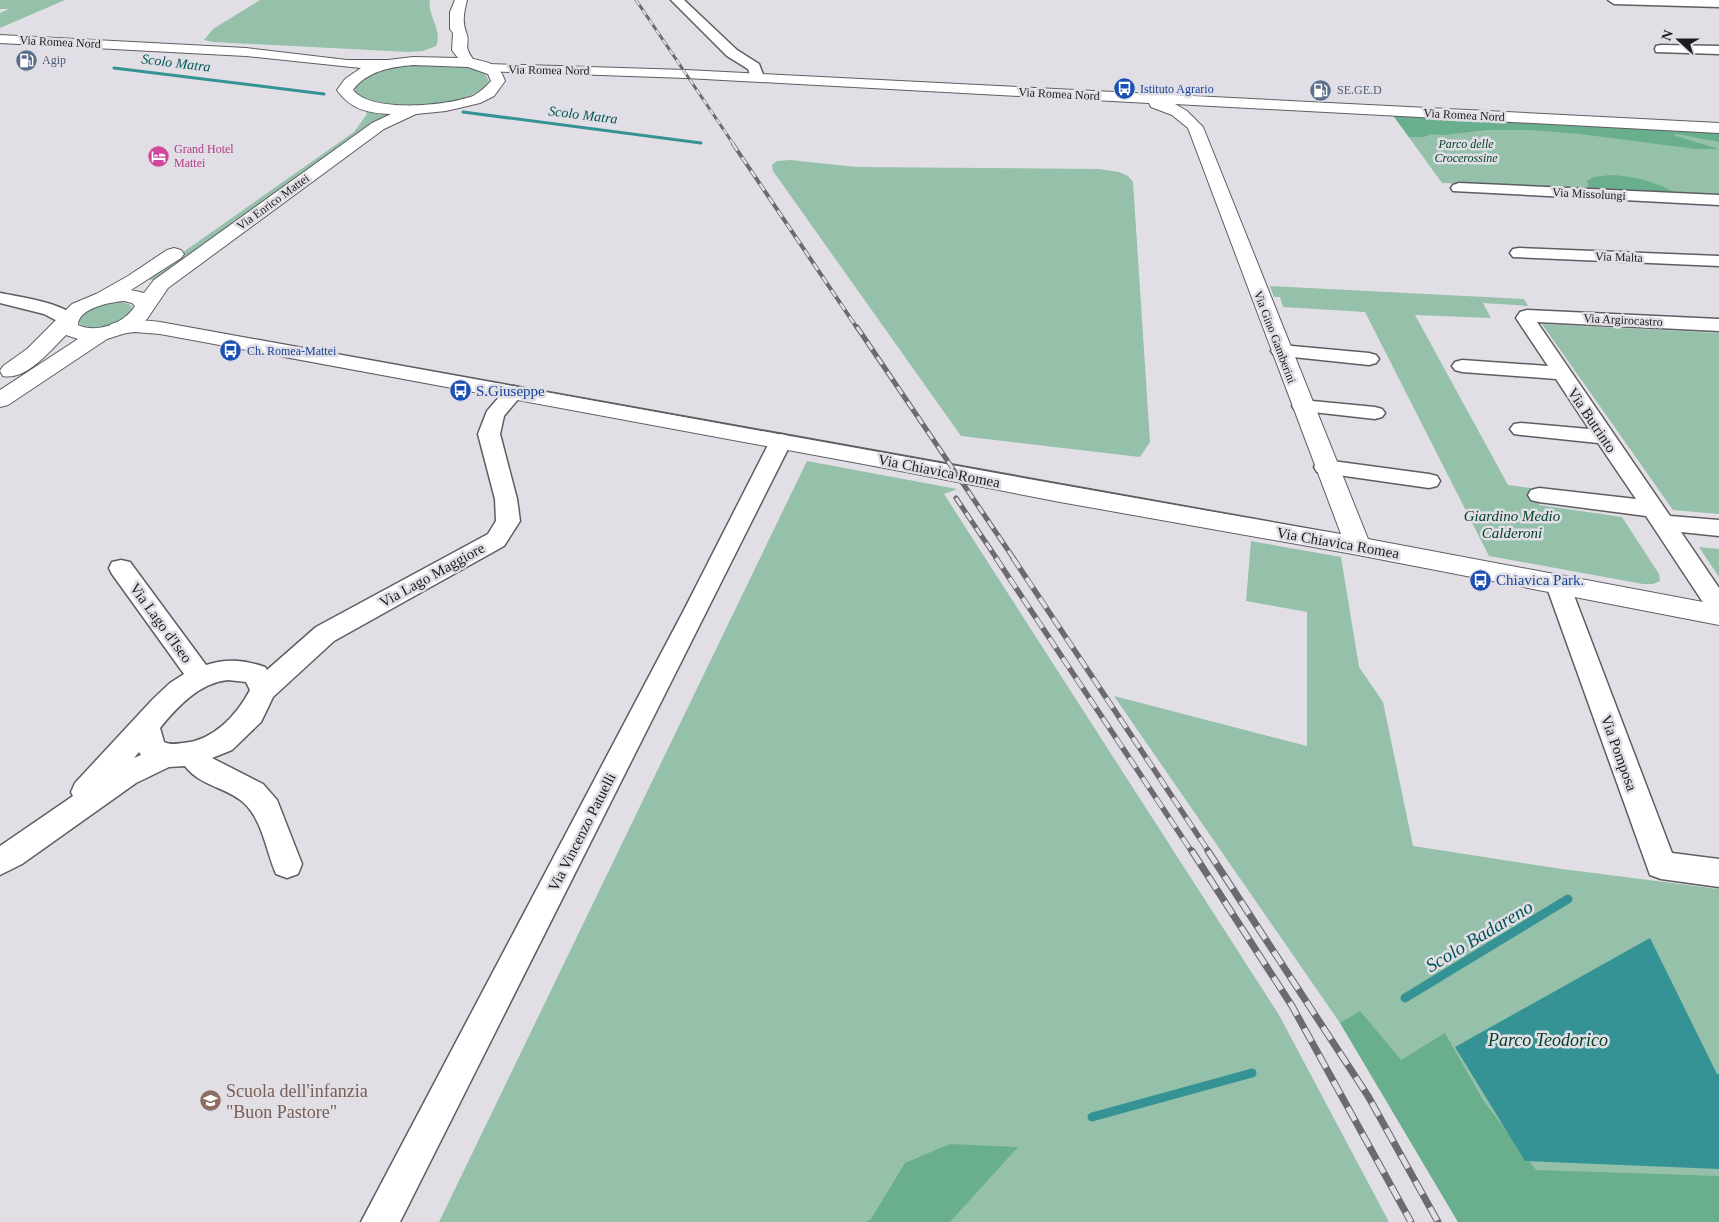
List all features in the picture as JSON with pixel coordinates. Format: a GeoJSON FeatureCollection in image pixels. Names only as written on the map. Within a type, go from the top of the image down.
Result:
{"type":"FeatureCollection","features":[{"type":"Feature","properties":{"kind":"street"},"geometry":{"type":"LineString","coordinates":[[412,110],[361,104],[352,100],[347,95],[348,84],[359,75],[388,64],[413,61],[449,46],[457,29],[457,12],[461,0]]}},
{"type":"Feature","properties":{"kind":"street"},"geometry":{"type":"LineString","coordinates":[[677,0],[732,53],[754,67],[758,77]]}},
{"type":"Feature","properties":{"kind":"street"},"geometry":{"type":"LineString","coordinates":[[1614,0],[1719,3]]}},
{"type":"Feature","properties":{"kind":"street"},"geometry":{"type":"LineString","coordinates":[[457,29],[460,33],[458,50],[468,63]]}},
{"type":"Feature","properties":{"kind":"street","name":"Via Romea Nord"},"geometry":{"type":"LineString","coordinates":[[0,38],[218,50],[347,64],[388,64]]}},
{"type":"Feature","properties":{"kind":"street"},"geometry":{"type":"LineString","coordinates":[[1661,49],[1719,50]]}},
{"type":"Feature","properties":{"kind":"street","name":"Via Romea Nord"},"geometry":{"type":"LineString","coordinates":[[269,56],[333,70],[344,77],[348,84]]}},
{"type":"Feature","properties":{"kind":"street","name":"Via Romea Nord"},"geometry":{"type":"LineString","coordinates":[[413,61],[468,63],[488,68],[758,77],[1719,128]]}},
{"type":"Feature","properties":{"kind":"street"},"geometry":{"type":"LineString","coordinates":[[488,68],[495,72],[498,81],[491,91]]}},
{"type":"Feature","properties":{"kind":"street","name":"Via Romea Nord"},"geometry":{"type":"LineString","coordinates":[[412,110],[463,105],[501,86],[525,78],[610,71]]}},
{"type":"Feature","properties":{"kind":"street"},"geometry":{"type":"LineString","coordinates":[[1090,96],[1172,108],[1192,119],[1211,110],[1271,105]]}},
{"type":"Feature","properties":{"kind":"street","name":"Via Gino Gamberini"},"geometry":{"type":"LineString","coordinates":[[1193,101],[1203,108],[1192,119],[1325,467],[1358,546]]}},
{"type":"Feature","properties":{"kind":"street","name":"Via Enrico Mattei"},"geometry":{"type":"LineString","coordinates":[[67,321],[80,307],[135,280],[347,134],[358,124],[363,113],[361,104]]}},
{"type":"Feature","properties":{"kind":"street","name":"Via Enrico Mattei"},"geometry":{"type":"LineString","coordinates":[[149,315],[161,284],[378,126],[412,110]]}},
{"type":"Feature","properties":{"kind":"street","name":"Via Missolungi"},"geometry":{"type":"LineString","coordinates":[[1459,188],[1719,200]]}},
{"type":"Feature","properties":{"kind":"street","name":"Via Malta"},"geometry":{"type":"LineString","coordinates":[[1519,253],[1719,261]]}},
{"type":"Feature","properties":{"kind":"street"},"geometry":{"type":"LineString","coordinates":[[27,303],[96,300],[132,296],[139,298],[149,315]]}},
{"type":"Feature","properties":{"kind":"street"},"geometry":{"type":"LineString","coordinates":[[0,298],[27,303],[59,313],[67,321],[34,354],[0,379]]}},
{"type":"Feature","properties":{"kind":"street","name":"Via Chiavica Romea"},"geometry":{"type":"LineString","coordinates":[[67,321],[68,328],[80,333],[110,331],[135,326],[149,315],[514,392],[1719,614]]}},
{"type":"Feature","properties":{"kind":"street","name":"Via Argirocastro"},"geometry":{"type":"LineString","coordinates":[[1527,316],[1719,325]]}},
{"type":"Feature","properties":{"kind":"street","name":"Via Butrinto"},"geometry":{"type":"LineString","coordinates":[[1527,316],[1524,318],[1526,322],[1719,607]]}},
{"type":"Feature","properties":{"kind":"street"},"geometry":{"type":"LineString","coordinates":[[0,400],[110,331]]}},
{"type":"Feature","properties":{"kind":"street"},"geometry":{"type":"LineString","coordinates":[[1281,351],[1369,358]]}},
{"type":"Feature","properties":{"kind":"street"},"geometry":{"type":"LineString","coordinates":[[1462,366],[1560,373]]}},
{"type":"Feature","properties":{"kind":"street","name":"Via Lago Maggiore"},"geometry":{"type":"LineString","coordinates":[[263,690],[325,634],[481,550],[500,536],[508,520],[508,514],[489,434],[494,415],[514,392]]}},
{"type":"Feature","properties":{"kind":"street"},"geometry":{"type":"LineString","coordinates":[[1302,406],[1375,413]]}},
{"type":"Feature","properties":{"kind":"street"},"geometry":{"type":"LineString","coordinates":[[1521,429],[1604,437]]}},
{"type":"Feature","properties":{"kind":"street","name":"Via Vincenzo Patuelli"},"geometry":{"type":"LineString","coordinates":[[380,1222],[692,619],[781,441]]}},
{"type":"Feature","properties":{"kind":"street"},"geometry":{"type":"LineString","coordinates":[[1325,467],[1429,481]]}},
{"type":"Feature","properties":{"kind":"street"},"geometry":{"type":"LineString","coordinates":[[1539,495],[1719,528]]}},
{"type":"Feature","properties":{"kind":"street","name":"Via Lago d'Iseo"},"geometry":{"type":"LineString","coordinates":[[121,568],[201,678]]}},
{"type":"Feature","properties":{"kind":"street","name":"Via Pomposa"},"geometry":{"type":"LineString","coordinates":[[1558,585],[1661,865],[1719,873]]}},
{"type":"Feature","properties":{"kind":"street"},"geometry":{"type":"LineString","coordinates":[[4,855],[62,818],[126,775],[179,755],[222,742],[251,714],[263,690],[256,674],[226,670],[201,678],[180,688],[62,818]]}},
{"type":"Feature","properties":{"kind":"street"},"geometry":{"type":"LineString","coordinates":[[146,726],[152,749],[179,755],[253,793],[267,809],[287,864]]}},
{"type":"Feature","properties":{"kind":"green space"},"geometry":{"type":"Polygon","coordinates":[[[0,0],[65,0],[0,28],[0,13],[9,9],[0,9],[0,0]]]}},
{"type":"Feature","properties":{"kind":"green space"},"geometry":{"type":"Polygon","coordinates":[[[260,0],[430,0],[438,40],[436,46],[423,51],[408,52],[204,40],[213,29],[260,0]]]}},
{"type":"Feature","properties":{"kind":"green space"},"geometry":{"type":"Polygon","coordinates":[[[401,65],[470,67],[484,72],[489,81],[478,91],[463,98],[445,103],[426,105],[386,104],[356,95],[355,86],[372,72],[401,65]]]}},
{"type":"Feature","properties":{"kind":"green space"},"geometry":{"type":"Polygon","coordinates":[[[365,109],[396,111],[155,280],[145,279],[354,132],[367,114],[365,109]]]}},
{"type":"Feature","properties":{"kind":"green space","name":"Parco delle Crocerossine"},"geometry":{"type":"Polygon","coordinates":[[[1392,114],[1719,131],[1719,194],[1442,183],[1392,114]]]}},
{"type":"Feature","properties":{"kind":"green space"},"geometry":{"type":"Polygon","coordinates":[[[1392,114],[1719,131],[1719,142],[1677,134],[1673,135],[1719,149],[1696,149],[1580,134],[1531,130],[1487,130],[1409,137],[1392,114]]]}},
{"type":"Feature","properties":{"kind":"green space"},"geometry":{"type":"Polygon","coordinates":[[[790,160],[856,167],[1098,169],[1119,172],[1128,176],[1133,182],[1150,442],[1140,457],[961,436],[773,171],[772,165],[777,161],[790,160]]]}},
{"type":"Feature","properties":{"kind":"green space"},"geometry":{"type":"Polygon","coordinates":[[[1611,175],[1644,180],[1676,193],[1589,189],[1587,181],[1594,177],[1611,175]]]}},
{"type":"Feature","properties":{"kind":"green space","name":"Giardino Medio Calderoni"},"geometry":{"type":"Polygon","coordinates":[[[1270,286],[1524,299],[1528,306],[1483,303],[1491,318],[1415,315],[1508,485],[1530,488],[1539,505],[1622,517],[1659,574],[1660,581],[1653,584],[1643,584],[1489,556],[1365,312],[1283,307],[1280,297],[1274,297],[1270,286]]]}},
{"type":"Feature","properties":{"kind":"green space"},"geometry":{"type":"Polygon","coordinates":[[[116,301],[129,304],[132,307],[129,315],[105,326],[92,328],[80,324],[81,315],[89,309],[116,301]]]}},
{"type":"Feature","properties":{"kind":"green space"},"geometry":{"type":"Polygon","coordinates":[[[1542,324],[1719,333],[1719,514],[1673,510],[1542,324]]]}},
{"type":"Feature","properties":{"kind":"green space"},"geometry":{"type":"Polygon","coordinates":[[[807,461],[957,489],[944,494],[1279,1015],[1389,1222],[439,1222],[807,461]]]}},
{"type":"Feature","properties":{"kind":"green space","name":"Parco Teodorico"},"geometry":{"type":"Polygon","coordinates":[[[1251,541],[1341,557],[1359,667],[1383,702],[1413,846],[1562,869],[1719,889],[1719,1222],[1458,1222],[1342,1026],[1114,696],[1307,746],[1307,612],[1246,601],[1251,541]]]}},
{"type":"Feature","properties":{"kind":"green space"},"geometry":{"type":"Polygon","coordinates":[[[1699,547],[1719,549],[1719,577],[1699,547]]]}},
{"type":"Feature","properties":{"kind":"green space"},"geometry":{"type":"Polygon","coordinates":[[[1360,1011],[1401,1060],[1445,1033],[1483,1100],[1536,1170],[1719,1176],[1719,1222],[1458,1222],[1340,1023],[1360,1011]]]}},
{"type":"Feature","properties":{"kind":"green space"},"geometry":{"type":"Polygon","coordinates":[[[950,1144],[1018,1147],[950,1222],[866,1222],[871,1219],[905,1163],[950,1144]]]}},
{"type":"Feature","properties":{"kind":"water"},"geometry":{"type":"Polygon","coordinates":[[[1650,938],[1717,1074],[1719,1074],[1719,1169],[1525,1161],[1455,1047],[1650,938]]]}},
{"type":"Feature","properties":{"kind":"waterway","name":"Scolo Matra"},"geometry":{"type":"LineString","coordinates":[[114,68],[324,94]]}},
{"type":"Feature","properties":{"kind":"waterway","name":"Scolo Matra"},"geometry":{"type":"LineString","coordinates":[[463,112],[701,143]]}},
{"type":"Feature","properties":{"kind":"waterway","name":"Scolo Badareno"},"geometry":{"type":"LineString","coordinates":[[1405,998],[1568,899]]}},
{"type":"Feature","properties":{"kind":"waterway","name":"Scolo Badareno"},"geometry":{"type":"LineString","coordinates":[[1092,1117],[1252,1073]]}},
{"type":"Feature","properties":{"kind":"railway"},"geometry":{"type":"LineString","coordinates":[[636,0],[734,145]]}},
{"type":"Feature","properties":{"kind":"railway"},"geometry":{"type":"LineString","coordinates":[[733,144],[857,328]]}},
{"type":"Feature","properties":{"kind":"railway"},"geometry":{"type":"LineString","coordinates":[[857,327],[1014,559]]}},
{"type":"Feature","properties":{"kind":"railway"},"geometry":{"type":"LineString","coordinates":[[956,498],[997,559]]}},
{"type":"Feature","properties":{"kind":"railway"},"geometry":{"type":"LineString","coordinates":[[996,558],[1192,852]]}},
{"type":"Feature","properties":{"kind":"railway"},"geometry":{"type":"LineString","coordinates":[[1013,558],[1209,852]]}},
{"type":"Feature","properties":{"kind":"railway"},"geometry":{"type":"LineString","coordinates":[[1192,851],[1292,1006],[1411,1222]]}},
{"type":"Feature","properties":{"kind":"railway"},"geometry":{"type":"LineString","coordinates":[[1208,851],[1368,1096],[1438,1222]]}},
{"type":"Feature","properties":{"kind":"place","name":"Agip"},"geometry":{"type":"Point","coordinates":[26,60]}},
{"type":"Feature","properties":{"kind":"place","name":"Istituto Agrario"},"geometry":{"type":"Point","coordinates":[1124,89]}},
{"type":"Feature","properties":{"kind":"place","name":"SE.GE.D"},"geometry":{"type":"Point","coordinates":[1321,90]}},
{"type":"Feature","properties":{"kind":"place","name":"Grand Hotel Mattei"},"geometry":{"type":"Point","coordinates":[158,156]}},
{"type":"Feature","properties":{"kind":"place","name":"Ch. Romea-Mattei"},"geometry":{"type":"Point","coordinates":[231,351]}},
{"type":"Feature","properties":{"kind":"place","name":"S.Giuseppe"},"geometry":{"type":"Point","coordinates":[460,391]}},
{"type":"Feature","properties":{"kind":"place","name":"Chiavica Park."},"geometry":{"type":"Point","coordinates":[1480,580]}},
{"type":"Feature","properties":{"kind":"place","name":"Scuola dell'infanzia \"Buon Pastore\""},"geometry":{"type":"Point","coordinates":[210,1101]}}]}
